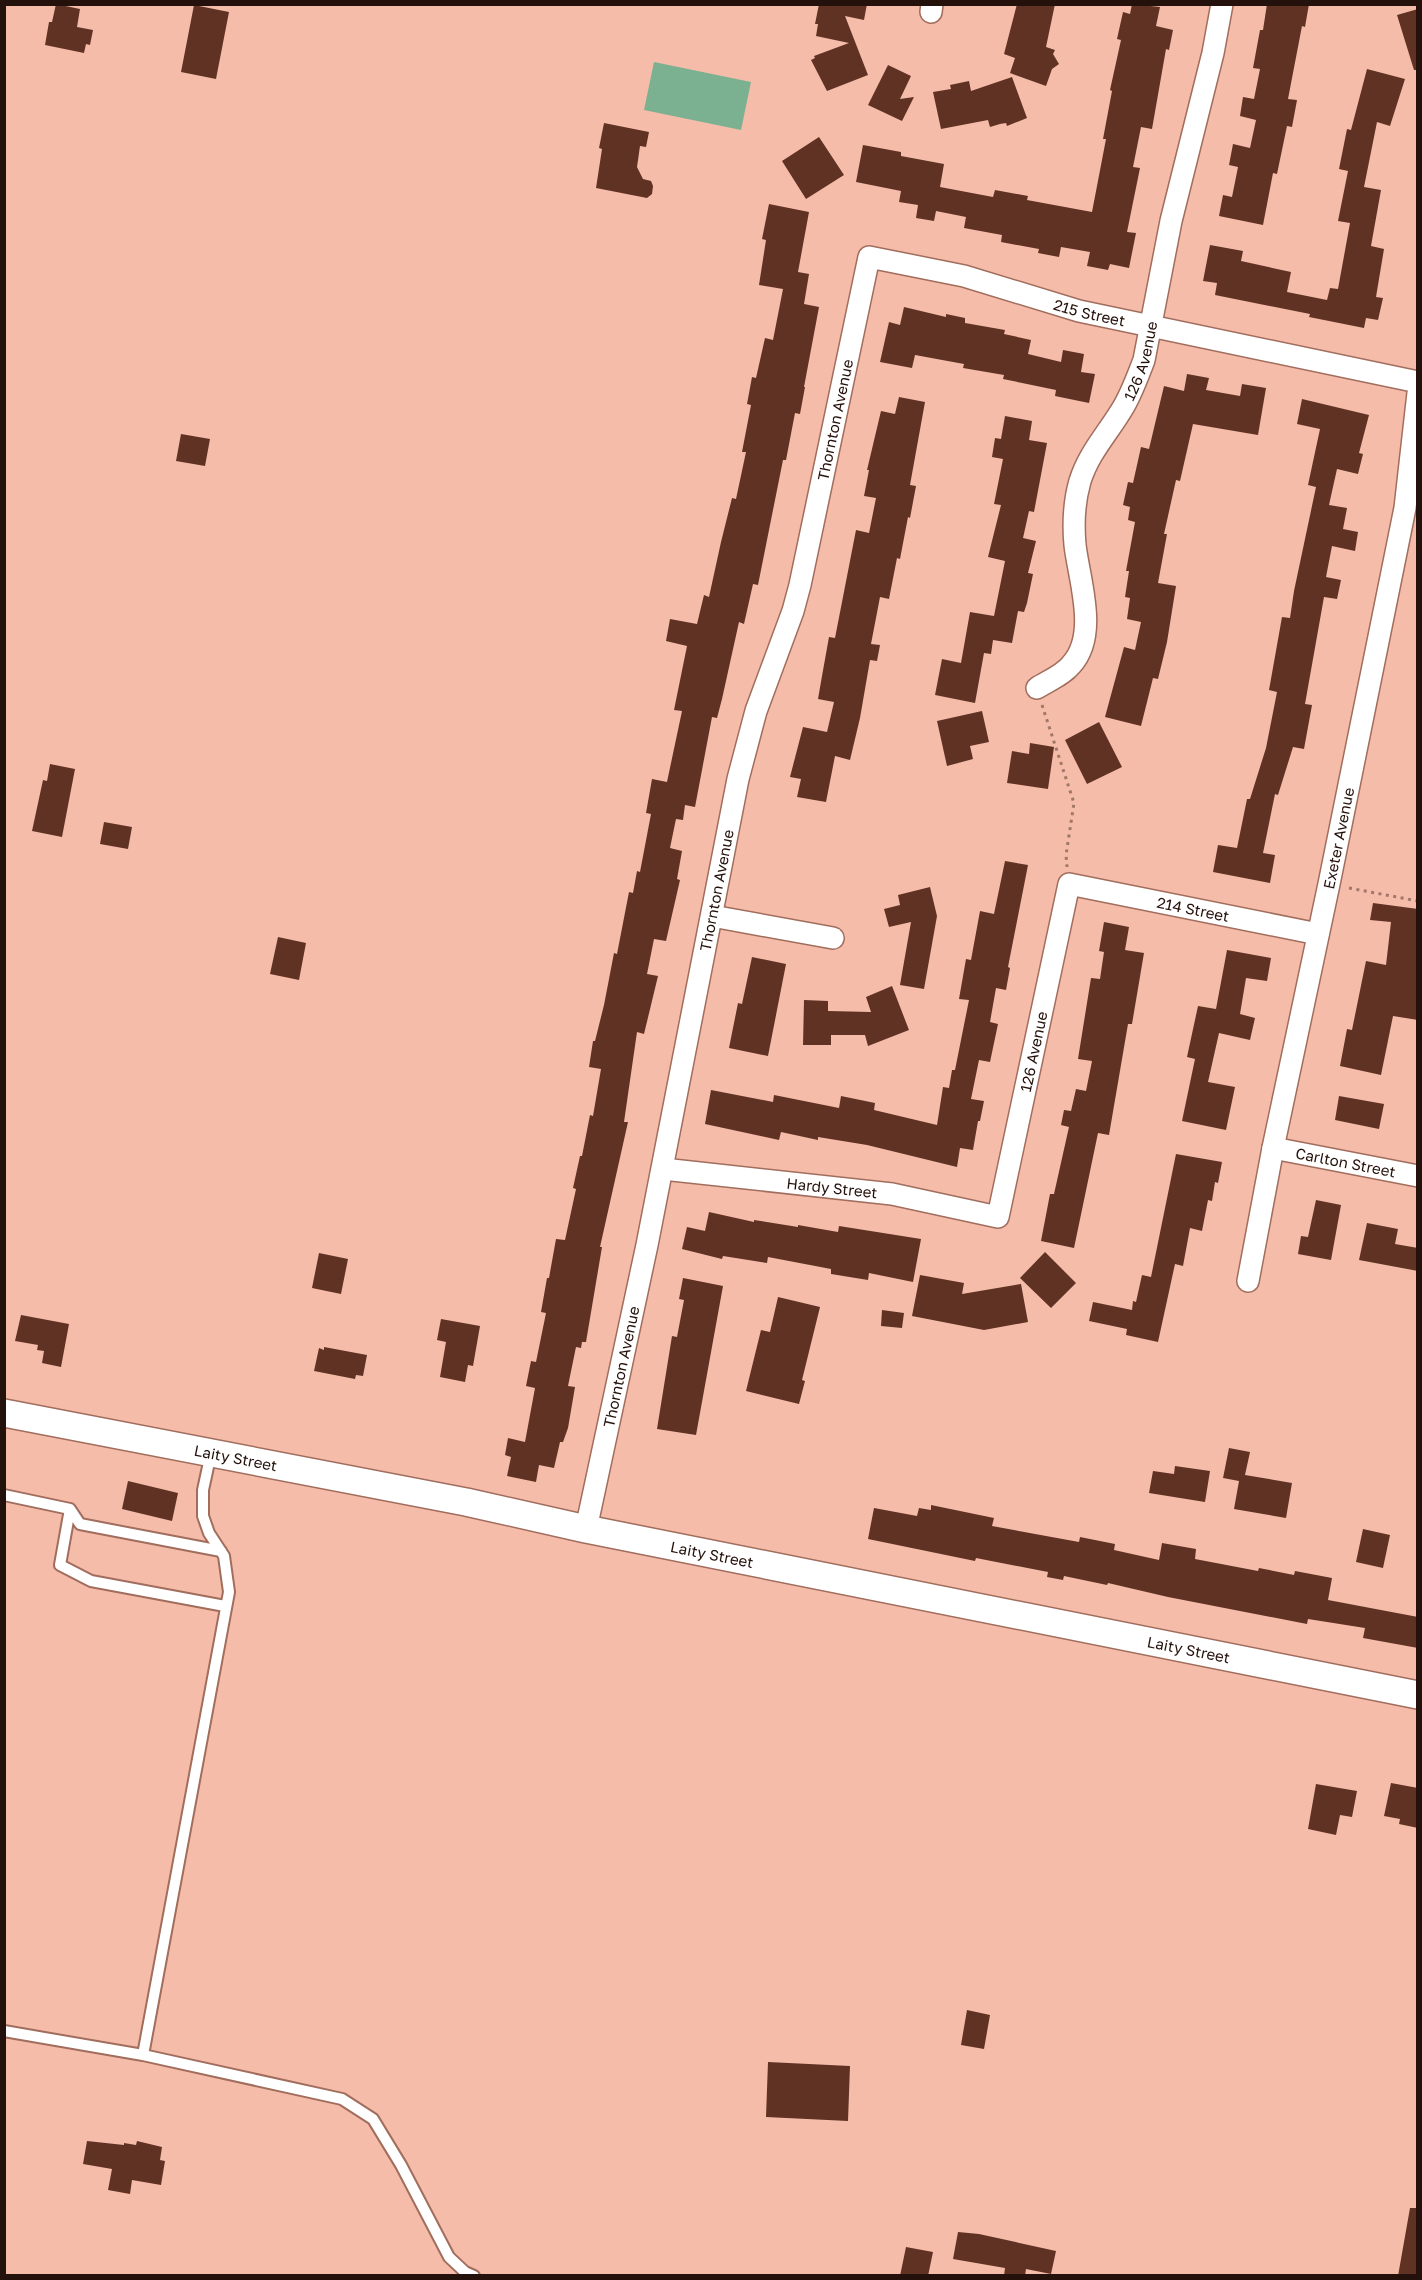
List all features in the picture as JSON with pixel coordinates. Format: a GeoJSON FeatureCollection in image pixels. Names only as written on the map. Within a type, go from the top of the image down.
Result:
{"type":"FeatureCollection","features":[{"type":"Feature","properties":{"kind":"street","name":"126 Avenue"},"geometry":{"type":"LineString","coordinates":[[1037,688],[1070,667],[1079,652],[1084,628],[1085,596],[1075,545],[1074,517],[1077,493],[1091,453],[1122,409],[1138,376],[1151,325],[1171,221],[1211,62],[1222,4]]}},
{"type":"Feature","properties":{"kind":"street","name":"215 Street"},"geometry":{"type":"LineString","coordinates":[[869,257],[964,276],[1079,311],[1418,382]]}},
{"type":"Feature","properties":{"kind":"street","name":"Thornton Avenue"},"geometry":{"type":"LineString","coordinates":[[586,1529],[663,1169],[743,759],[756,711],[793,611],[800,585],[869,257]]}},
{"type":"Feature","properties":{"kind":"street","name":"Exeter Avenue"},"geometry":{"type":"LineString","coordinates":[[1248,1281],[1273,1148],[1405,508],[1418,393]]}},
{"type":"Feature","properties":{"kind":"street","name":"126 Avenue"},"geometry":{"type":"LineString","coordinates":[[998,1217],[1069,884]]}},
{"type":"Feature","properties":{"kind":"street","name":"214 Street"},"geometry":{"type":"LineString","coordinates":[[1069,884],[1318,934]]}},
{"type":"Feature","properties":{"kind":"street"},"geometry":{"type":"LineString","coordinates":[[712,916],[833,938]]}},
{"type":"Feature","properties":{"kind":"street","name":"Carlton Street"},"geometry":{"type":"LineString","coordinates":[[1273,1148],[1418,1176]]}},
{"type":"Feature","properties":{"kind":"street","name":"Hardy Street"},"geometry":{"type":"LineString","coordinates":[[663,1169],[892,1194],[998,1217]]}},
{"type":"Feature","properties":{"kind":"street","name":"Laity Street"},"geometry":{"type":"LineString","coordinates":[[4,1413],[466,1502],[586,1529],[1418,1695]]}},
{"type":"Feature","properties":{"kind":"lane"},"geometry":{"type":"LineString","coordinates":[[143,2055],[229,1592],[225,1556],[209,1533],[203,1516],[203,1491],[211,1453]]}},
{"type":"Feature","properties":{"kind":"lane"},"geometry":{"type":"LineString","coordinates":[[4,1495],[70,1509],[80,1524],[221,1551]]}},
{"type":"Feature","properties":{"kind":"lane"},"geometry":{"type":"LineString","coordinates":[[70,1509],[60,1565],[91,1581],[225,1606]]}},
{"type":"Feature","properties":{"kind":"lane"},"geometry":{"type":"LineString","coordinates":[[4,2031],[143,2055],[342,2099],[373,2119],[401,2165],[449,2257],[465,2272],[474,2276]]}},
{"type":"Feature","properties":{"kind":"path"},"geometry":{"type":"LineString","coordinates":[[1037,688],[1074,803],[1066,855],[1069,884]]}},
{"type":"Feature","properties":{"kind":"path"},"geometry":{"type":"LineString","coordinates":[[1329,884],[1418,902]]}},
{"type":"Feature","properties":{"kind":"green space"},"geometry":{"type":"Polygon","coordinates":[[[654,62],[751,82],[741,130],[644,110],[654,62]]]}},
{"type":"Feature","properties":{"kind":"building"},"geometry":{"type":"Polygon","coordinates":[[[56,4],[80,9],[77,27],[93,30],[90,45],[86,44],[84,53],[45,45],[49,22],[52,22],[56,4]]]}},
{"type":"Feature","properties":{"kind":"building"},"geometry":{"type":"Polygon","coordinates":[[[819,4],[867,4],[864,20],[845,16],[868,75],[827,91],[811,60],[815,58],[814,56],[849,43],[816,36],[818,24],[815,24],[819,4]]]}},
{"type":"Feature","properties":{"kind":"building"},"geometry":{"type":"Polygon","coordinates":[[[1017,4],[1055,4],[1046,47],[1055,50],[1053,54],[1059,64],[1052,69],[1046,86],[1010,73],[1015,58],[1004,54],[1017,4]]]}},
{"type":"Feature","properties":{"kind":"building"},"geometry":{"type":"Polygon","coordinates":[[[1132,4],[1160,7],[1156,26],[1173,30],[1169,50],[1166,49],[1152,129],[1141,127],[1133,167],[1140,168],[1127,232],[1136,233],[1129,268],[1110,264],[1108,270],[1087,266],[1090,252],[1061,247],[1059,257],[1038,253],[1039,249],[1001,242],[1002,235],[964,228],[966,217],[936,211],[934,221],[916,218],[918,205],[899,202],[901,191],[856,182],[863,145],[901,152],[901,156],[944,164],[940,187],[993,197],[995,190],[1028,196],[1027,200],[1092,212],[1106,139],[1103,139],[1112,91],[1110,90],[1121,40],[1117,39],[1123,12],[1130,14],[1132,4]]]}},
{"type":"Feature","properties":{"kind":"building"},"geometry":{"type":"Polygon","coordinates":[[[1267,4],[1309,4],[1305,27],[1302,26],[1288,99],[1297,100],[1292,127],[1287,126],[1277,174],[1273,173],[1263,225],[1219,216],[1223,195],[1232,197],[1238,167],[1229,165],[1233,144],[1250,148],[1256,120],[1240,116],[1243,97],[1254,99],[1260,69],[1253,68],[1267,4]]]}},
{"type":"Feature","properties":{"kind":"building"},"geometry":{"type":"Polygon","coordinates":[[[194,5],[229,12],[216,79],[181,72],[194,5]]]}},
{"type":"Feature","properties":{"kind":"building"},"geometry":{"type":"Polygon","coordinates":[[[1418,9],[1418,70],[1414,70],[1397,15],[1418,9]]]}},
{"type":"Feature","properties":{"kind":"building"},"geometry":{"type":"Polygon","coordinates":[[[888,65],[911,76],[900,99],[914,97],[902,121],[868,105],[888,65]]]}},
{"type":"Feature","properties":{"kind":"building"},"geometry":{"type":"Polygon","coordinates":[[[1367,69],[1405,79],[1390,126],[1377,122],[1364,187],[1381,190],[1371,246],[1384,249],[1376,297],[1383,298],[1378,320],[1366,318],[1364,328],[1309,317],[1310,314],[1215,295],[1217,283],[1203,281],[1210,245],[1243,251],[1241,261],[1291,272],[1287,292],[1327,300],[1330,288],[1338,289],[1350,223],[1338,221],[1348,171],[1339,169],[1347,129],[1351,130],[1367,69]]]}},
{"type":"Feature","properties":{"kind":"building"},"geometry":{"type":"Polygon","coordinates":[[[1012,77],[1027,118],[1007,126],[1006,123],[990,127],[988,120],[941,129],[933,92],[951,89],[950,85],[969,81],[971,91],[1012,77]]]}},
{"type":"Feature","properties":{"kind":"building"},"geometry":{"type":"Polygon","coordinates":[[[604,123],[649,132],[646,147],[640,146],[637,167],[643,179],[651,181],[653,186],[652,194],[647,198],[596,188],[602,149],[599,148],[604,123]]]}},
{"type":"Feature","properties":{"kind":"building"},"geometry":{"type":"Polygon","coordinates":[[[819,137],[844,175],[806,199],[782,161],[819,137]]]}},
{"type":"Feature","properties":{"kind":"building"},"geometry":{"type":"Polygon","coordinates":[[[769,204],[809,212],[798,272],[809,274],[804,304],[819,307],[805,387],[800,414],[795,413],[786,460],[783,460],[758,585],[753,584],[744,624],[739,622],[717,718],[712,717],[695,807],[685,805],[683,820],[676,819],[670,848],[682,851],[677,879],[680,880],[666,941],[654,939],[647,974],[658,976],[644,1034],[637,1032],[624,1122],[628,1122],[600,1247],[602,1247],[586,1342],[582,1342],[581,1348],[576,1347],[568,1386],[575,1387],[568,1428],[563,1442],[560,1442],[554,1468],[539,1465],[536,1482],[507,1476],[511,1457],[505,1455],[508,1438],[525,1442],[535,1388],[526,1386],[531,1361],[536,1362],[546,1313],[541,1312],[547,1278],[549,1278],[556,1239],[565,1240],[576,1189],[573,1188],[590,1115],[593,1116],[601,1069],[589,1067],[593,1041],[595,1041],[604,1005],[614,953],[617,954],[629,892],[633,893],[637,871],[640,872],[651,814],[646,813],[652,779],[667,782],[682,711],[674,710],[687,646],[666,641],[670,619],[697,624],[704,595],[709,597],[732,498],[736,499],[746,452],[742,452],[751,405],[747,404],[752,377],[756,378],[765,338],[773,340],[783,289],[759,285],[766,240],[762,239],[769,204]]]}},
{"type":"Feature","properties":{"kind":"building"},"geometry":{"type":"Polygon","coordinates":[[[904,307],[946,317],[946,314],[965,318],[965,323],[1005,330],[1004,334],[1031,340],[1028,354],[1061,362],[1063,350],[1084,354],[1081,372],[1095,374],[1089,403],[1055,396],[1056,390],[1003,379],[1004,375],[963,368],[964,364],[915,355],[912,368],[880,362],[889,322],[900,325],[904,307]]]}},
{"type":"Feature","properties":{"kind":"building"},"geometry":{"type":"Polygon","coordinates":[[[1187,374],[1209,378],[1206,390],[1240,396],[1242,384],[1266,388],[1258,435],[1193,424],[1180,481],[1176,480],[1164,534],[1167,534],[1158,583],[1176,586],[1167,642],[1158,679],[1153,678],[1141,726],[1105,717],[1124,647],[1135,650],[1141,622],[1127,619],[1130,598],[1125,597],[1129,571],[1126,571],[1135,522],[1128,520],[1130,507],[1123,505],[1128,482],[1133,483],[1141,447],[1149,449],[1164,386],[1184,391],[1187,374]]]}},
{"type":"Feature","properties":{"kind":"building"},"geometry":{"type":"Polygon","coordinates":[[[899,397],[925,402],[910,485],[916,486],[910,518],[908,517],[900,559],[897,558],[889,599],[880,597],[871,644],[880,645],[877,661],[870,660],[850,760],[835,756],[826,802],[797,797],[801,779],[790,777],[803,727],[827,732],[834,702],[818,699],[829,637],[835,638],[856,530],[869,533],[876,498],[864,496],[869,470],[867,470],[881,411],[895,414],[899,397]]]}},
{"type":"Feature","properties":{"kind":"building"},"geometry":{"type":"Polygon","coordinates":[[[1302,399],[1369,415],[1359,453],[1363,454],[1358,474],[1337,469],[1329,505],[1347,508],[1343,529],[1358,532],[1355,551],[1332,546],[1326,577],[1341,580],[1337,599],[1324,597],[1305,704],[1312,705],[1304,749],[1293,747],[1278,795],[1275,794],[1263,853],[1275,855],[1270,883],[1213,872],[1218,845],[1237,848],[1247,799],[1250,799],[1266,748],[1277,692],[1269,690],[1282,617],[1290,618],[1316,487],[1308,485],[1320,429],[1297,424],[1302,399]]]}},
{"type":"Feature","properties":{"kind":"building"},"geometry":{"type":"Polygon","coordinates":[[[1005,416],[1032,421],[1029,440],[1047,443],[1034,512],[1029,511],[1023,538],[1036,541],[1028,573],[1033,574],[1027,603],[1024,612],[1018,611],[1012,643],[993,640],[991,654],[984,653],[975,703],[935,695],[942,659],[961,663],[970,612],[994,616],[1005,561],[988,557],[1001,505],[994,504],[1003,459],[992,457],[995,438],[1001,439],[1005,416]]]}},
{"type":"Feature","properties":{"kind":"building"},"geometry":{"type":"Polygon","coordinates":[[[181,434],[210,439],[205,466],[176,461],[181,434]]]}},
{"type":"Feature","properties":{"kind":"building"},"geometry":{"type":"Polygon","coordinates":[[[982,711],[989,742],[970,746],[973,759],[947,766],[937,721],[982,711]]]}},
{"type":"Feature","properties":{"kind":"building"},"geometry":{"type":"Polygon","coordinates":[[[1099,722],[1122,767],[1087,784],[1065,740],[1099,722]]]}},
{"type":"Feature","properties":{"kind":"building"},"geometry":{"type":"Polygon","coordinates":[[[1030,743],[1054,747],[1048,789],[1007,783],[1012,751],[1029,754],[1030,743]]]}},
{"type":"Feature","properties":{"kind":"building"},"geometry":{"type":"Polygon","coordinates":[[[50,764],[75,769],[62,837],[32,831],[43,780],[47,781],[50,764]]]}},
{"type":"Feature","properties":{"kind":"building"},"geometry":{"type":"Polygon","coordinates":[[[104,822],[132,827],[128,849],[100,844],[104,822]]]}},
{"type":"Feature","properties":{"kind":"building"},"geometry":{"type":"Polygon","coordinates":[[[1005,861],[1028,865],[1008,967],[1010,968],[1006,990],[996,988],[990,1022],[998,1024],[990,1062],[979,1060],[971,1099],[984,1101],[980,1121],[978,1121],[973,1150],[960,1148],[957,1167],[867,1145],[818,1137],[818,1140],[781,1132],[779,1140],[705,1124],[711,1090],[773,1102],[774,1095],[839,1108],[841,1096],[875,1103],[874,1110],[937,1125],[943,1087],[949,1088],[952,1070],[955,1070],[969,1000],[959,999],[966,959],[971,960],[980,911],[994,914],[1005,861]]]}},
{"type":"Feature","properties":{"kind":"building"},"geometry":{"type":"Polygon","coordinates":[[[930,887],[937,916],[924,989],[900,985],[911,922],[889,927],[884,909],[900,905],[898,895],[930,887]]]}},
{"type":"Feature","properties":{"kind":"building"},"geometry":{"type":"Polygon","coordinates":[[[1373,903],[1418,909],[1418,1020],[1393,1016],[1381,1075],[1340,1066],[1347,1029],[1352,1030],[1366,961],[1386,965],[1391,922],[1370,920],[1373,903]]]}},
{"type":"Feature","properties":{"kind":"building"},"geometry":{"type":"Polygon","coordinates":[[[1104,922],[1129,927],[1125,950],[1144,953],[1132,1024],[1128,1024],[1109,1135],[1098,1133],[1074,1248],[1041,1241],[1050,1194],[1054,1194],[1069,1127],[1061,1125],[1064,1110],[1071,1111],[1076,1089],[1086,1091],[1092,1061],[1078,1059],[1091,978],[1100,979],[1104,952],[1099,951],[1104,922]]]}},
{"type":"Feature","properties":{"kind":"building"},"geometry":{"type":"Polygon","coordinates":[[[278,937],[306,943],[299,980],[270,974],[278,937]]]}},
{"type":"Feature","properties":{"kind":"building"},"geometry":{"type":"Polygon","coordinates":[[[1227,950],[1271,958],[1267,981],[1246,978],[1240,1014],[1255,1018],[1250,1040],[1219,1033],[1208,1082],[1235,1087],[1226,1130],[1182,1121],[1195,1059],[1187,1057],[1198,1006],[1216,1009],[1227,950]]]}},
{"type":"Feature","properties":{"kind":"building"},"geometry":{"type":"Polygon","coordinates":[[[752,957],[786,964],[768,1056],[729,1048],[738,1003],[742,1004],[752,957]]]}},
{"type":"Feature","properties":{"kind":"building"},"geometry":{"type":"Polygon","coordinates":[[[892,986],[909,1030],[868,1046],[865,1035],[831,1035],[831,1045],[803,1045],[804,1000],[828,1001],[828,1011],[871,1012],[866,997],[892,986]]]}},
{"type":"Feature","properties":{"kind":"building"},"geometry":{"type":"Polygon","coordinates":[[[1339,1096],[1384,1104],[1379,1129],[1335,1120],[1339,1096]]]}},
{"type":"Feature","properties":{"kind":"building"},"geometry":{"type":"Polygon","coordinates":[[[1176,1154],[1222,1162],[1218,1183],[1215,1182],[1212,1201],[1208,1200],[1202,1231],[1190,1228],[1183,1266],[1175,1264],[1158,1342],[1126,1335],[1127,1329],[1089,1321],[1093,1302],[1132,1310],[1142,1275],[1151,1277],[1176,1154]]]}},
{"type":"Feature","properties":{"kind":"building"},"geometry":{"type":"Polygon","coordinates":[[[1316,1200],[1341,1205],[1331,1260],[1298,1254],[1301,1236],[1308,1237],[1316,1200]]]}},
{"type":"Feature","properties":{"kind":"building"},"geometry":{"type":"Polygon","coordinates":[[[709,1212],[754,1222],[754,1220],[798,1227],[798,1225],[838,1232],[839,1226],[921,1239],[913,1282],[869,1273],[868,1280],[831,1274],[831,1269],[768,1257],[767,1263],[723,1256],[722,1259],[682,1249],[687,1227],[705,1231],[709,1212]]]}},
{"type":"Feature","properties":{"kind":"building"},"geometry":{"type":"Polygon","coordinates":[[[1367,1223],[1398,1229],[1395,1244],[1418,1248],[1418,1271],[1359,1260],[1367,1223]]]}},
{"type":"Feature","properties":{"kind":"building"},"geometry":{"type":"Polygon","coordinates":[[[1045,1252],[1076,1283],[1051,1308],[1020,1278],[1045,1252]]]}},
{"type":"Feature","properties":{"kind":"building"},"geometry":{"type":"Polygon","coordinates":[[[319,1253],[348,1259],[341,1294],[312,1288],[319,1253]]]}},
{"type":"Feature","properties":{"kind":"building"},"geometry":{"type":"Polygon","coordinates":[[[920,1275],[964,1283],[962,1294],[1021,1284],[1028,1322],[984,1330],[912,1316],[920,1275]]]}},
{"type":"Feature","properties":{"kind":"building"},"geometry":{"type":"Polygon","coordinates":[[[683,1278],[723,1286],[696,1435],[657,1429],[672,1336],[677,1337],[684,1300],[679,1299],[683,1278]]]}},
{"type":"Feature","properties":{"kind":"building"},"geometry":{"type":"Polygon","coordinates":[[[778,1297],[820,1307],[802,1380],[805,1381],[799,1404],[746,1391],[761,1330],[770,1332],[778,1297]]]}},
{"type":"Feature","properties":{"kind":"building"},"geometry":{"type":"Polygon","coordinates":[[[882,1310],[904,1313],[902,1328],[881,1326],[882,1310]]]}},
{"type":"Feature","properties":{"kind":"building"},"geometry":{"type":"Polygon","coordinates":[[[21,1315],[69,1324],[61,1367],[42,1363],[44,1351],[37,1350],[38,1345],[15,1341],[21,1315]]]}},
{"type":"Feature","properties":{"kind":"building"},"geometry":{"type":"Polygon","coordinates":[[[441,1319],[480,1326],[473,1366],[468,1365],[465,1382],[440,1377],[446,1342],[437,1340],[441,1319]]]}},
{"type":"Feature","properties":{"kind":"building"},"geometry":{"type":"Polygon","coordinates":[[[324,1347],[367,1355],[363,1376],[356,1375],[355,1379],[314,1371],[319,1348],[324,1350],[324,1347]]]}},
{"type":"Feature","properties":{"kind":"building"},"geometry":{"type":"Polygon","coordinates":[[[1229,1448],[1250,1452],[1245,1475],[1292,1483],[1286,1518],[1234,1509],[1239,1481],[1223,1478],[1229,1448]]]}},
{"type":"Feature","properties":{"kind":"building"},"geometry":{"type":"Polygon","coordinates":[[[1175,1466],[1210,1471],[1205,1502],[1149,1493],[1153,1471],[1174,1474],[1175,1466]]]}},
{"type":"Feature","properties":{"kind":"building"},"geometry":{"type":"Polygon","coordinates":[[[128,1481],[178,1493],[172,1521],[122,1509],[128,1481]]]}},
{"type":"Feature","properties":{"kind":"building"},"geometry":{"type":"Polygon","coordinates":[[[931,1505],[994,1518],[992,1526],[1079,1542],[1080,1537],[1115,1544],[1114,1550],[1159,1560],[1162,1543],[1196,1549],[1195,1559],[1258,1571],[1259,1568],[1294,1575],[1295,1571],[1332,1578],[1328,1600],[1418,1617],[1418,1648],[1363,1638],[1365,1628],[1308,1619],[1307,1624],[1108,1583],[1107,1585],[1064,1576],[1063,1580],[1047,1577],[1048,1572],[976,1558],[975,1561],[868,1539],[874,1508],[917,1516],[919,1508],[931,1510],[931,1505]]]}},
{"type":"Feature","properties":{"kind":"building"},"geometry":{"type":"Polygon","coordinates":[[[1363,1529],[1390,1535],[1383,1568],[1356,1562],[1363,1529]]]}},
{"type":"Feature","properties":{"kind":"building"},"geometry":{"type":"Polygon","coordinates":[[[1391,1783],[1418,1788],[1418,1828],[1399,1824],[1400,1819],[1384,1816],[1391,1783]]]}},
{"type":"Feature","properties":{"kind":"building"},"geometry":{"type":"Polygon","coordinates":[[[1316,1784],[1357,1791],[1352,1817],[1340,1815],[1336,1835],[1308,1829],[1316,1784]]]}},
{"type":"Feature","properties":{"kind":"building"},"geometry":{"type":"Polygon","coordinates":[[[967,2010],[990,2015],[984,2049],[961,2045],[967,2010]]]}},
{"type":"Feature","properties":{"kind":"building"},"geometry":{"type":"Polygon","coordinates":[[[768,2062],[850,2066],[848,2121],[766,2117],[768,2062]]]}},
{"type":"Feature","properties":{"kind":"building"},"geometry":{"type":"Polygon","coordinates":[[[87,2141],[136,2145],[137,2141],[162,2147],[160,2160],[165,2161],[161,2185],[132,2180],[130,2194],[108,2190],[112,2169],[83,2164],[87,2141]]]}},
{"type":"Feature","properties":{"kind":"building"},"geometry":{"type":"Polygon","coordinates":[[[1410,2208],[1418,2208],[1418,2276],[1398,2276],[1410,2208]]]}},
{"type":"Feature","properties":{"kind":"building"},"geometry":{"type":"Polygon","coordinates":[[[958,2232],[979,2234],[1056,2251],[1051,2274],[1026,2269],[1025,2276],[1004,2276],[1005,2268],[953,2259],[958,2232]]]}},
{"type":"Feature","properties":{"kind":"building"},"geometry":{"type":"Polygon","coordinates":[[[906,2247],[933,2252],[928,2276],[900,2276],[906,2247]]]}}]}
